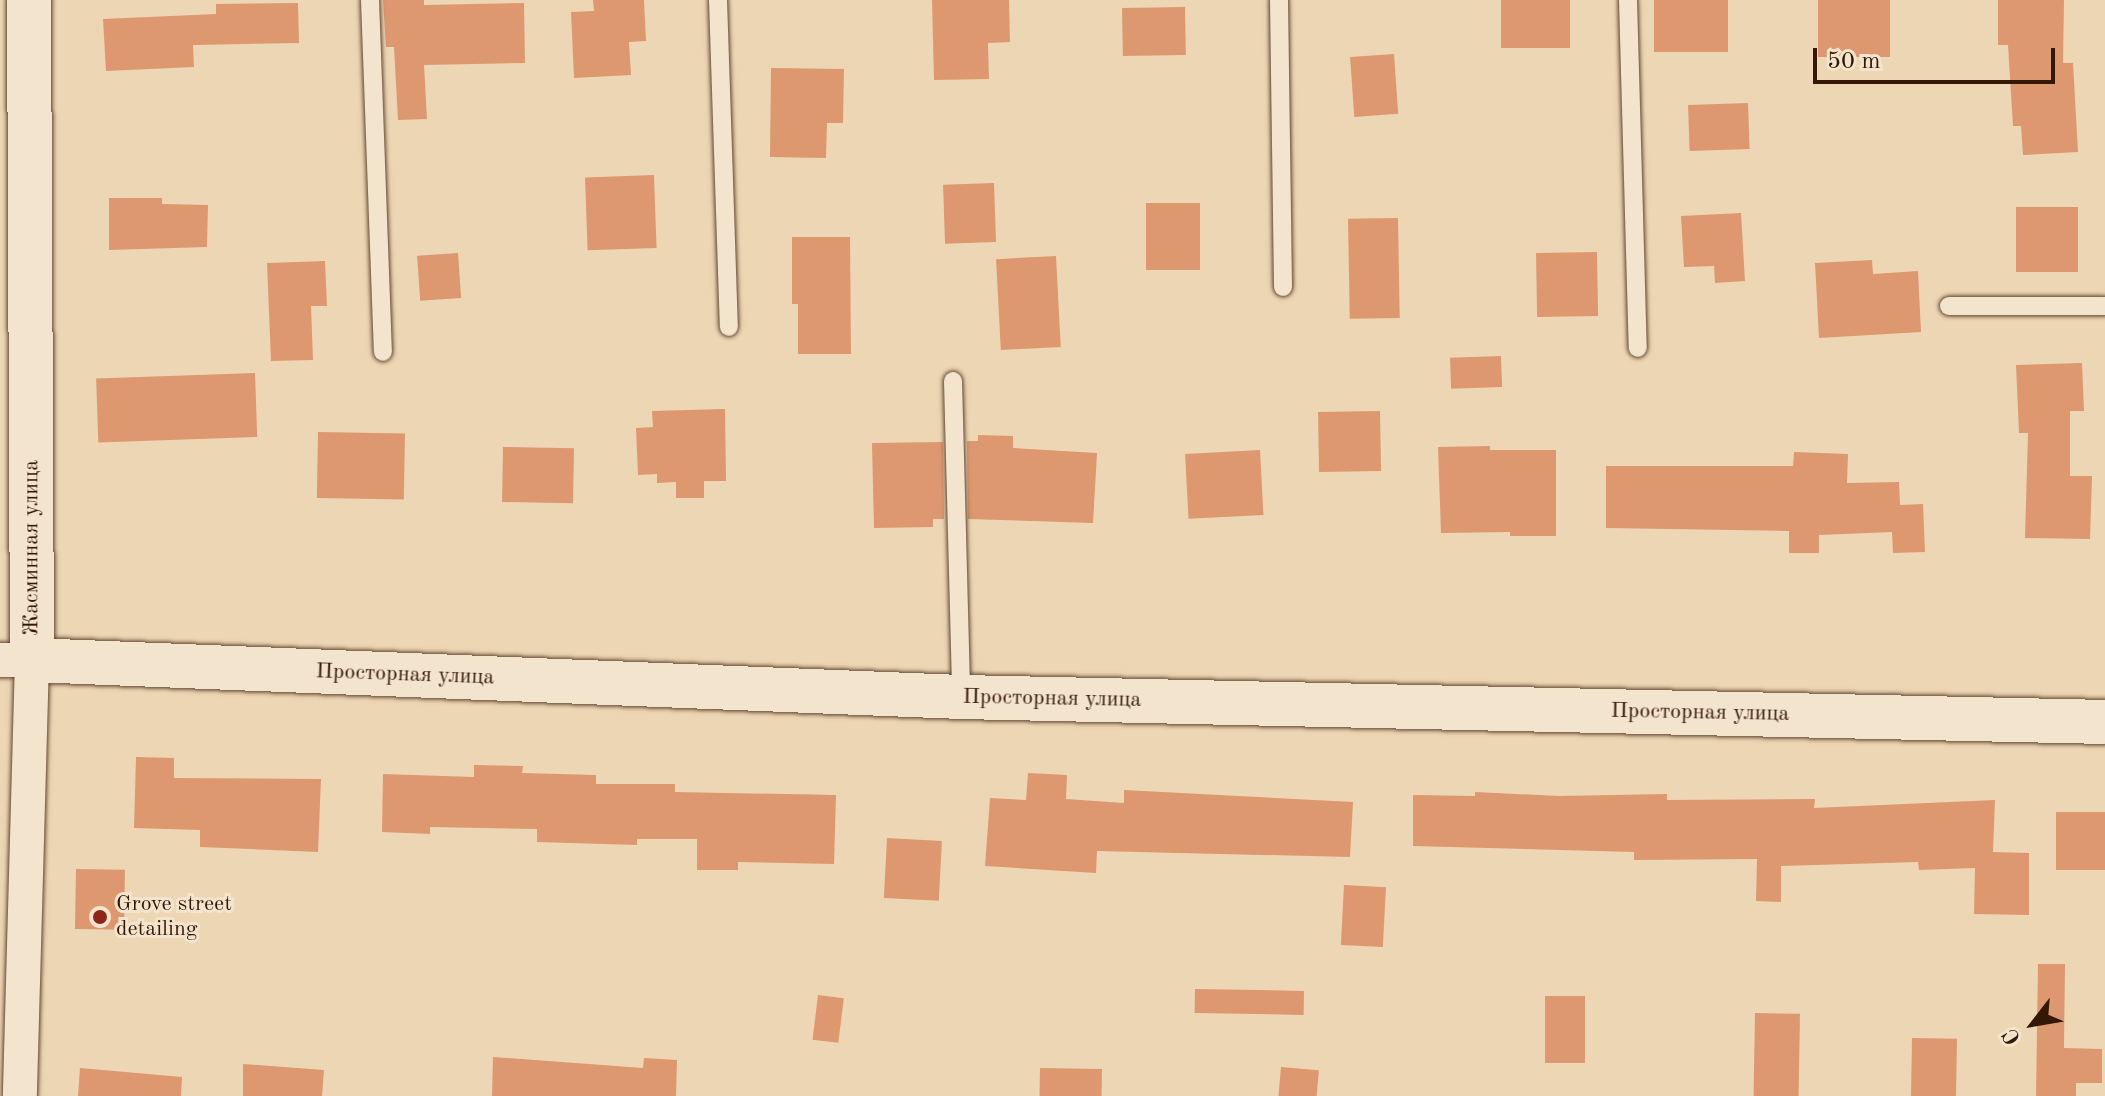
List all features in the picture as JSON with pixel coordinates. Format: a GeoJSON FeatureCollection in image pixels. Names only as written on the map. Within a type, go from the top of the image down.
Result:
{"type":"FeatureCollection","features":[{"type":"Feature","properties":{"kind":"street","name":"Жасминная улица"},"geometry":{"type":"LineString","coordinates":[[20,1096],[16,660],[29,0]]}},
{"type":"Feature","properties":{"kind":"street","name":"Просторная улица"},"geometry":{"type":"LineString","coordinates":[[16,660],[961,697],[2105,722]]}},
{"type":"Feature","properties":{"kind":"lane"},"geometry":{"type":"LineString","coordinates":[[370,0],[383,352]]}},
{"type":"Feature","properties":{"kind":"lane"},"geometry":{"type":"LineString","coordinates":[[718,0],[729,327]]}},
{"type":"Feature","properties":{"kind":"lane"},"geometry":{"type":"LineString","coordinates":[[1279,0],[1283,287]]}},
{"type":"Feature","properties":{"kind":"lane"},"geometry":{"type":"LineString","coordinates":[[1628,0],[1638,348]]}},
{"type":"Feature","properties":{"kind":"lane"},"geometry":{"type":"LineString","coordinates":[[1949,306],[2105,306]]}},
{"type":"Feature","properties":{"kind":"lane"},"geometry":{"type":"LineString","coordinates":[[953,381],[961,697]]}},
{"type":"Feature","properties":{"kind":"building"},"geometry":{"type":"Polygon","coordinates":[[[383,0],[424,0],[424,5],[524,3],[525,63],[424,65],[427,119],[398,120],[394,47],[386,47],[383,0]]]}},
{"type":"Feature","properties":{"kind":"building"},"geometry":{"type":"Polygon","coordinates":[[[593,0],[644,0],[646,41],[629,42],[631,75],[574,78],[571,12],[594,11],[593,0]]]}},
{"type":"Feature","properties":{"kind":"building"},"geometry":{"type":"Polygon","coordinates":[[[932,0],[1009,0],[1010,42],[988,43],[989,79],[934,80],[932,0]]]}},
{"type":"Feature","properties":{"kind":"building"},"geometry":{"type":"Polygon","coordinates":[[[1501,0],[1570,0],[1570,48],[1501,48],[1501,0]]]}},
{"type":"Feature","properties":{"kind":"building"},"geometry":{"type":"Polygon","coordinates":[[[1654,0],[1728,0],[1728,52],[1654,52],[1654,0]]]}},
{"type":"Feature","properties":{"kind":"building"},"geometry":{"type":"Polygon","coordinates":[[[1818,0],[1890,0],[1890,57],[1818,57],[1818,0]]]}},
{"type":"Feature","properties":{"kind":"building"},"geometry":{"type":"Polygon","coordinates":[[[1998,0],[2064,0],[2063,63],[2073,63],[2078,152],[2023,155],[2021,126],[2013,126],[2008,45],[1998,45],[1998,0]]]}},
{"type":"Feature","properties":{"kind":"building"},"geometry":{"type":"Polygon","coordinates":[[[298,3],[299,43],[193,45],[194,67],[106,71],[103,19],[216,14],[216,4],[298,3]]]}},
{"type":"Feature","properties":{"kind":"building"},"geometry":{"type":"Polygon","coordinates":[[[1185,7],[1186,55],[1123,56],[1122,8],[1185,7]]]}},
{"type":"Feature","properties":{"kind":"building"},"geometry":{"type":"Polygon","coordinates":[[[1394,54],[1398,114],[1354,117],[1350,57],[1394,54]]]}},
{"type":"Feature","properties":{"kind":"building"},"geometry":{"type":"Polygon","coordinates":[[[771,68],[844,69],[843,123],[827,123],[826,158],[770,157],[771,68]]]}},
{"type":"Feature","properties":{"kind":"building"},"geometry":{"type":"Polygon","coordinates":[[[1748,103],[1750,149],[1690,151],[1688,105],[1748,103]]]}},
{"type":"Feature","properties":{"kind":"building"},"geometry":{"type":"Polygon","coordinates":[[[654,175],[657,248],[588,250],[585,177],[654,175]]]}},
{"type":"Feature","properties":{"kind":"building"},"geometry":{"type":"Polygon","coordinates":[[[994,183],[996,242],[945,244],[943,185],[994,183]]]}},
{"type":"Feature","properties":{"kind":"building"},"geometry":{"type":"Polygon","coordinates":[[[109,198],[162,198],[162,204],[208,205],[207,247],[109,250],[109,198]]]}},
{"type":"Feature","properties":{"kind":"building"},"geometry":{"type":"Polygon","coordinates":[[[1146,203],[1200,203],[1200,270],[1146,270],[1146,203]]]}},
{"type":"Feature","properties":{"kind":"building"},"geometry":{"type":"Polygon","coordinates":[[[2016,207],[2078,207],[2078,272],[2016,272],[2016,207]]]}},
{"type":"Feature","properties":{"kind":"building"},"geometry":{"type":"Polygon","coordinates":[[[1741,213],[1745,281],[1715,283],[1714,266],[1684,267],[1681,216],[1741,213]]]}},
{"type":"Feature","properties":{"kind":"building"},"geometry":{"type":"Polygon","coordinates":[[[1398,218],[1400,318],[1350,319],[1348,219],[1398,218]]]}},
{"type":"Feature","properties":{"kind":"building"},"geometry":{"type":"Polygon","coordinates":[[[792,237],[850,237],[851,354],[798,354],[798,304],[792,304],[792,237]]]}},
{"type":"Feature","properties":{"kind":"building"},"geometry":{"type":"Polygon","coordinates":[[[1597,252],[1598,316],[1537,317],[1536,253],[1597,252]]]}},
{"type":"Feature","properties":{"kind":"building"},"geometry":{"type":"Polygon","coordinates":[[[458,253],[461,298],[420,301],[417,256],[458,253]]]}},
{"type":"Feature","properties":{"kind":"building"},"geometry":{"type":"Polygon","coordinates":[[[1056,256],[1061,347],[1001,350],[996,259],[1056,256]]]}},
{"type":"Feature","properties":{"kind":"building"},"geometry":{"type":"Polygon","coordinates":[[[1872,260],[1873,274],[1918,271],[1921,332],[1819,338],[1815,263],[1872,260]]]}},
{"type":"Feature","properties":{"kind":"building"},"geometry":{"type":"Polygon","coordinates":[[[325,261],[327,306],[311,306],[313,360],[271,361],[267,263],[325,261]]]}},
{"type":"Feature","properties":{"kind":"building"},"geometry":{"type":"Polygon","coordinates":[[[1501,356],[1502,387],[1451,389],[1450,358],[1501,356]]]}},
{"type":"Feature","properties":{"kind":"building"},"geometry":{"type":"Polygon","coordinates":[[[2082,363],[2084,411],[2070,411],[2070,476],[2092,476],[2090,539],[2025,538],[2028,433],[2019,433],[2016,365],[2082,363]]]}},
{"type":"Feature","properties":{"kind":"building"},"geometry":{"type":"Polygon","coordinates":[[[255,373],[257,437],[98,443],[96,379],[255,373]]]}},
{"type":"Feature","properties":{"kind":"building"},"geometry":{"type":"Polygon","coordinates":[[[725,409],[726,481],[704,481],[704,498],[676,498],[676,482],[657,483],[657,474],[638,475],[636,428],[653,427],[652,411],[725,409]]]}},
{"type":"Feature","properties":{"kind":"building"},"geometry":{"type":"Polygon","coordinates":[[[1380,411],[1381,471],[1319,472],[1318,412],[1380,411]]]}},
{"type":"Feature","properties":{"kind":"building"},"geometry":{"type":"Polygon","coordinates":[[[318,432],[405,434],[404,500],[317,498],[318,432]]]}},
{"type":"Feature","properties":{"kind":"building"},"geometry":{"type":"Polygon","coordinates":[[[978,435],[1013,436],[1013,448],[1097,453],[1093,523],[968,519],[967,441],[978,441],[978,435]]]}},
{"type":"Feature","properties":{"kind":"building"},"geometry":{"type":"Polygon","coordinates":[[[943,442],[944,519],[933,519],[933,527],[874,528],[872,443],[943,442]]]}},
{"type":"Feature","properties":{"kind":"building"},"geometry":{"type":"Polygon","coordinates":[[[1490,446],[1490,450],[1556,450],[1556,536],[1510,536],[1510,532],[1441,533],[1438,447],[1490,446]]]}},
{"type":"Feature","properties":{"kind":"building"},"geometry":{"type":"Polygon","coordinates":[[[503,447],[574,448],[573,503],[502,502],[503,447]]]}},
{"type":"Feature","properties":{"kind":"building"},"geometry":{"type":"Polygon","coordinates":[[[1260,450],[1263,515],[1189,519],[1185,454],[1260,450]]]}},
{"type":"Feature","properties":{"kind":"building"},"geometry":{"type":"Polygon","coordinates":[[[1794,452],[1848,454],[1847,483],[1899,482],[1900,505],[1923,504],[1925,552],[1893,553],[1892,532],[1819,535],[1819,553],[1789,553],[1789,531],[1606,528],[1606,466],[1793,466],[1794,452]]]}},
{"type":"Feature","properties":{"kind":"building"},"geometry":{"type":"Polygon","coordinates":[[[136,757],[174,758],[174,778],[321,779],[318,852],[200,847],[200,830],[134,828],[136,757]]]}},
{"type":"Feature","properties":{"kind":"building"},"geometry":{"type":"Polygon","coordinates":[[[474,765],[523,766],[522,773],[596,775],[596,784],[675,784],[675,792],[836,795],[834,864],[738,862],[738,870],[697,870],[697,839],[637,839],[637,845],[537,842],[537,829],[430,827],[430,834],[382,832],[383,774],[474,777],[474,765]]]}},
{"type":"Feature","properties":{"kind":"building"},"geometry":{"type":"Polygon","coordinates":[[[1028,773],[1067,775],[1066,799],[1124,803],[1124,790],[1353,802],[1350,857],[1097,851],[1096,873],[985,866],[990,798],[1026,800],[1028,773]]]}},
{"type":"Feature","properties":{"kind":"building"},"geometry":{"type":"Polygon","coordinates":[[[1475,792],[1559,796],[1667,794],[1667,800],[1815,799],[1814,808],[1995,800],[1993,852],[2029,853],[2029,915],[1974,914],[1975,868],[1919,870],[1918,862],[1781,866],[1781,902],[1756,901],[1757,859],[1634,860],[1634,852],[1413,846],[1413,795],[1475,796],[1475,792]]]}},
{"type":"Feature","properties":{"kind":"building"},"geometry":{"type":"Polygon","coordinates":[[[2056,812],[2105,812],[2105,870],[2056,870],[2056,812]]]}},
{"type":"Feature","properties":{"kind":"building"},"geometry":{"type":"Polygon","coordinates":[[[887,838],[942,841],[939,901],[884,898],[887,838]]]}},
{"type":"Feature","properties":{"kind":"building"},"geometry":{"type":"Polygon","coordinates":[[[76,869],[125,870],[124,930],[75,929],[76,869]]]}},
{"type":"Feature","properties":{"kind":"building"},"geometry":{"type":"Polygon","coordinates":[[[1344,885],[1386,887],[1383,947],[1341,945],[1344,885]]]}},
{"type":"Feature","properties":{"kind":"building"},"geometry":{"type":"Polygon","coordinates":[[[2038,964],[2065,964],[2064,1048],[2102,1049],[2102,1083],[2076,1083],[2076,1096],[2036,1096],[2038,964]]]}},
{"type":"Feature","properties":{"kind":"building"},"geometry":{"type":"Polygon","coordinates":[[[1195,989],[1304,991],[1304,1015],[1195,1013],[1195,989]]]}},
{"type":"Feature","properties":{"kind":"building"},"geometry":{"type":"Polygon","coordinates":[[[818,995],[844,998],[838,1043],[813,1040],[818,995]]]}},
{"type":"Feature","properties":{"kind":"building"},"geometry":{"type":"Polygon","coordinates":[[[1545,996],[1585,996],[1585,1063],[1545,1063],[1545,996]]]}},
{"type":"Feature","properties":{"kind":"building"},"geometry":{"type":"Polygon","coordinates":[[[1755,1013],[1800,1014],[1799,1096],[1754,1096],[1755,1013]]]}},
{"type":"Feature","properties":{"kind":"building"},"geometry":{"type":"Polygon","coordinates":[[[1912,1038],[1957,1039],[1956,1096],[1911,1096],[1912,1038]]]}},
{"type":"Feature","properties":{"kind":"building"},"geometry":{"type":"Polygon","coordinates":[[[493,1057],[643,1068],[644,1058],[677,1060],[676,1096],[492,1096],[493,1057]]]}},
{"type":"Feature","properties":{"kind":"building"},"geometry":{"type":"Polygon","coordinates":[[[243,1064],[324,1070],[322,1096],[243,1096],[243,1064]]]}},
{"type":"Feature","properties":{"kind":"building"},"geometry":{"type":"Polygon","coordinates":[[[1281,1067],[1319,1070],[1317,1096],[1278,1096],[1281,1067]]]}},
{"type":"Feature","properties":{"kind":"building"},"geometry":{"type":"Polygon","coordinates":[[[80,1068],[182,1077],[181,1096],[78,1096],[80,1068]]]}},
{"type":"Feature","properties":{"kind":"building"},"geometry":{"type":"Polygon","coordinates":[[[1040,1068],[1102,1069],[1102,1096],[1040,1096],[1040,1068]]]}},
{"type":"Feature","properties":{"kind":"place","name":"Grove street detailing"},"geometry":{"type":"Point","coordinates":[100,917]}}]}
